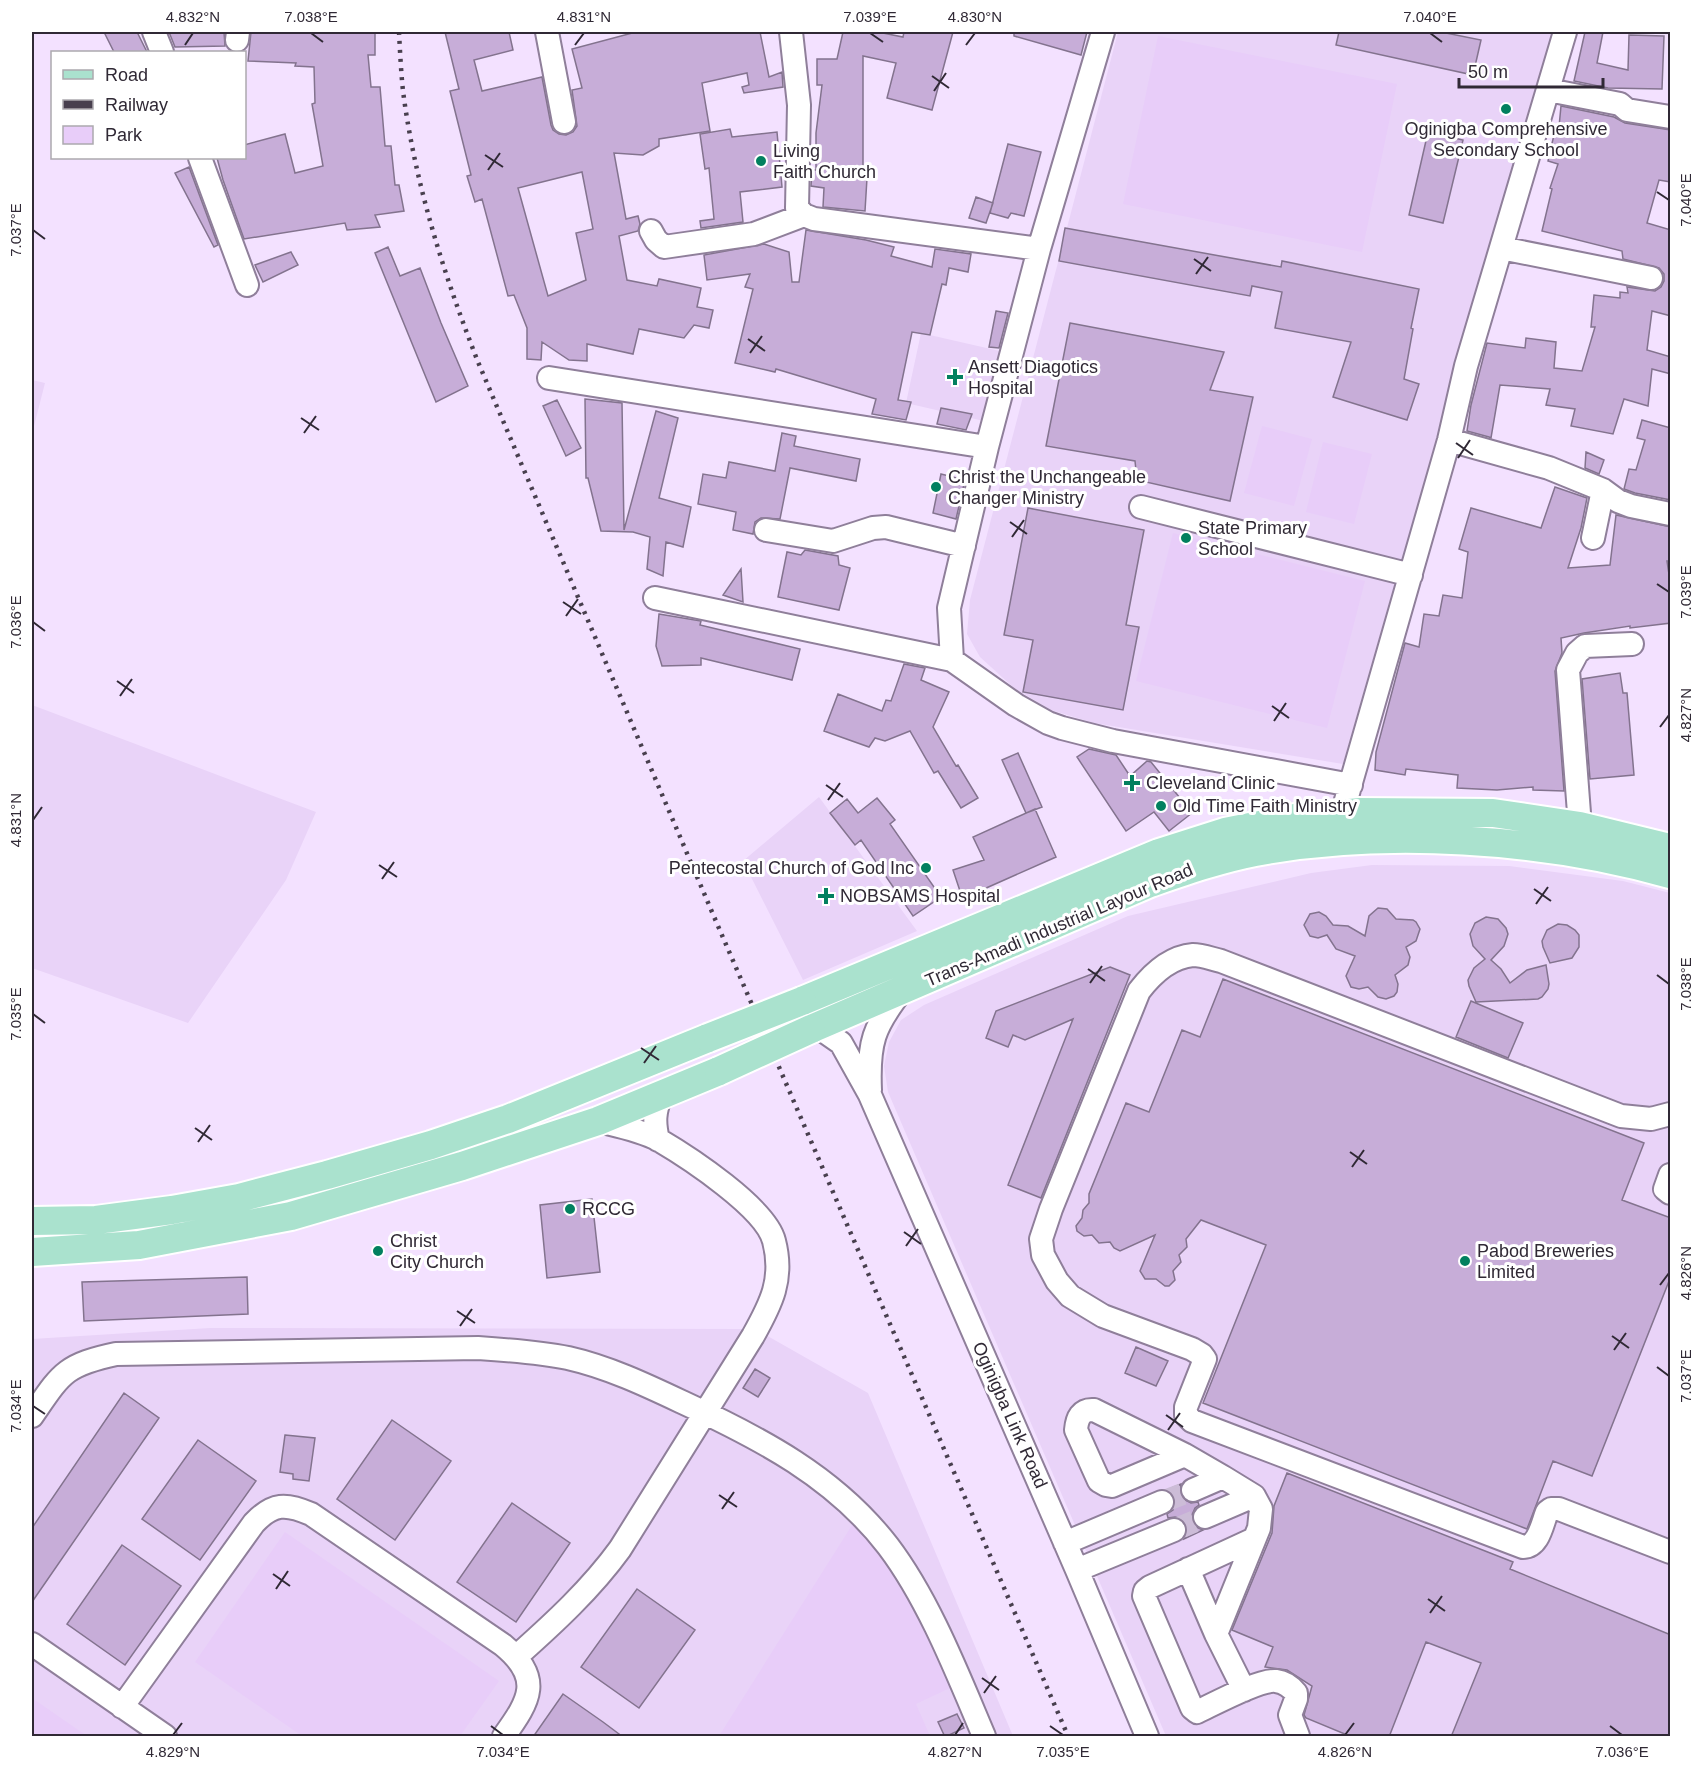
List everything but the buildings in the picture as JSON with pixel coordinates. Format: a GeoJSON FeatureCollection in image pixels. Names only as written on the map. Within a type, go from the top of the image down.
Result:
{"type":"FeatureCollection","features":[{"type":"Feature","properties":{"kind":"main road","name":"Trans-Amadi Industrial Layour Road"},"geometry":{"type":"LineString","coordinates":[[32,1221],[96,1220],[239,1198],[431,1145],[508,1119],[1160,853],[1225,832],[1295,818],[1359,812],[1493,813],[1580,826],[1671,848]]}},
{"type":"Feature","properties":{"kind":"main road","name":"Trans-Amadi Industrial Layour Road"},"geometry":{"type":"LineString","coordinates":[[32,1253],[139,1245],[291,1216],[407,1183],[598,1121],[719,1071],[1150,883],[1203,865],[1296,846],[1374,840],[1446,840],[1503,843],[1562,850],[1631,863],[1671,874]]}},
{"type":"Feature","properties":{"kind":"street"},"geometry":{"type":"LineString","coordinates":[[154,32],[162,51]]}},
{"type":"Feature","properties":{"kind":"street"},"geometry":{"type":"LineString","coordinates":[[548,32],[564,122]]}},
{"type":"Feature","properties":{"kind":"street"},"geometry":{"type":"LineString","coordinates":[[791,32],[799,105],[797,208],[804,215],[814,219],[1040,249]]}},
{"type":"Feature","properties":{"kind":"street"},"geometry":{"type":"LineString","coordinates":[[952,660],[949,608],[987,447],[1040,249],[1103,32]]}},
{"type":"Feature","properties":{"kind":"street"},"geometry":{"type":"LineString","coordinates":[[1342,814],[1449,440],[1466,366],[1565,32]]}},
{"type":"Feature","properties":{"kind":"street"},"geometry":{"type":"LineString","coordinates":[[1548,90],[1620,104],[1627,110],[1671,117]]}},
{"type":"Feature","properties":{"kind":"street"},"geometry":{"type":"LineString","coordinates":[[200,159],[247,285]]}},
{"type":"Feature","properties":{"kind":"street"},"geometry":{"type":"LineString","coordinates":[[651,231],[659,245],[664,247],[754,234],[804,215]]}},
{"type":"Feature","properties":{"kind":"street"},"geometry":{"type":"LineString","coordinates":[[1501,248],[1651,278]]}},
{"type":"Feature","properties":{"kind":"street"},"geometry":{"type":"LineString","coordinates":[[549,378],[987,447]]}},
{"type":"Feature","properties":{"kind":"street"},"geometry":{"type":"LineString","coordinates":[[1449,440],[1549,468],[1603,490],[1618,501],[1631,506],[1671,514]]}},
{"type":"Feature","properties":{"kind":"street"},"geometry":{"type":"LineString","coordinates":[[1593,538],[1603,490]]}},
{"type":"Feature","properties":{"kind":"street"},"geometry":{"type":"LineString","coordinates":[[1141,507],[1411,575]]}},
{"type":"Feature","properties":{"kind":"street"},"geometry":{"type":"LineString","coordinates":[[766,530],[833,541],[873,528],[886,527],[964,546]]}},
{"type":"Feature","properties":{"kind":"street"},"geometry":{"type":"LineString","coordinates":[[655,598],[952,660],[1016,705],[1062,728],[1113,741],[1351,784]]}},
{"type":"Feature","properties":{"kind":"street"},"geometry":{"type":"LineString","coordinates":[[1580,826],[1568,670],[1577,653],[1584,646],[1632,644]]}},
{"type":"Feature","properties":{"kind":"street"},"geometry":{"type":"LineString","coordinates":[[1671,1114],[1651,1119],[1621,1116],[1221,961],[1195,955],[1179,958],[1150,976],[1139,991],[1041,1239],[1042,1255],[1057,1281],[1070,1296],[1103,1316],[1202,1355],[1205,1359],[1186,1407],[1186,1415],[1192,1421],[1523,1547],[1534,1544],[1547,1512],[1551,1509],[1559,1509],[1671,1552]]}},
{"type":"Feature","properties":{"kind":"street"},"geometry":{"type":"LineString","coordinates":[[870,1095],[869,1065],[874,1034],[903,989]]}},
{"type":"Feature","properties":{"kind":"street","name":"Oginigba Link Road"},"geometry":{"type":"LineString","coordinates":[[814,1028],[841,1043],[870,1095],[1077,1570],[1147,1737]]}},
{"type":"Feature","properties":{"kind":"street"},"geometry":{"type":"LineString","coordinates":[[658,1140],[654,1126],[654,1112],[661,1096]]}},
{"type":"Feature","properties":{"kind":"street"},"geometry":{"type":"LineString","coordinates":[[517,1656],[579,1599],[605,1570],[706,1413],[771,1303],[776,1280],[777,1258],[773,1238],[759,1214],[707,1172],[658,1140],[621,1126],[598,1121]]}},
{"type":"Feature","properties":{"kind":"street"},"geometry":{"type":"LineString","coordinates":[[32,1416],[52,1386],[69,1369],[89,1360],[116,1354],[478,1348],[529,1352],[568,1358],[598,1366],[649,1386],[769,1446],[810,1470],[842,1495],[868,1521],[890,1548],[927,1610],[984,1737]]}},
{"type":"Feature","properties":{"kind":"street"},"geometry":{"type":"LineString","coordinates":[[1185,1455],[1254,1496],[1261,1509],[1261,1518],[1254,1539],[1216,1634]]}},
{"type":"Feature","properties":{"kind":"street"},"geometry":{"type":"LineString","coordinates":[[1193,1490],[1223,1477]]}},
{"type":"Feature","properties":{"kind":"street"},"geometry":{"type":"LineString","coordinates":[[1204,1517],[1254,1496]]}},
{"type":"Feature","properties":{"kind":"street"},"geometry":{"type":"LineString","coordinates":[[1065,1543],[1162,1502]]}},
{"type":"Feature","properties":{"kind":"street"},"geometry":{"type":"LineString","coordinates":[[122,1707],[254,1523],[265,1512],[293,1506],[310,1514],[517,1656],[527,1674],[528,1692],[524,1709],[504,1737]]}},
{"type":"Feature","properties":{"kind":"street"},"geometry":{"type":"LineString","coordinates":[[1134,1514],[1146,1541]]}},
{"type":"Feature","properties":{"kind":"street"},"geometry":{"type":"LineString","coordinates":[[1077,1570],[1174,1530]]}},
{"type":"Feature","properties":{"kind":"street"},"geometry":{"type":"LineString","coordinates":[[1254,1539],[1150,1587],[1145,1591],[1144,1596],[1192,1708],[1197,1712],[1245,1690],[1276,1681],[1291,1687],[1296,1693],[1290,1715],[1298,1737]]}},
{"type":"Feature","properties":{"kind":"street"},"geometry":{"type":"LineString","coordinates":[[1188,1569],[1216,1634],[1245,1690]]}},
{"type":"Feature","properties":{"kind":"street"},"geometry":{"type":"LineString","coordinates":[[32,1644],[165,1737]]}},
{"type":"Feature","properties":{"kind":"shaded area"},"geometry":{"type":"Polygon","coordinates":[[[1118,32],[1553,32],[1343,764],[1094,723],[1051,710],[1014,688],[980,657],[967,634],[970,600],[1118,32]]]}},
{"type":"Feature","properties":{"kind":"shaded area","name":"Ansett Diagotics Hospital"},"geometry":{"type":"Polygon","coordinates":[[[921,333],[1004,352],[988,422],[906,403],[921,333]]]}},
{"type":"Feature","properties":{"kind":"shaded area"},"geometry":{"type":"Polygon","coordinates":[[[32,380],[45,383],[32,434],[32,380]]]}},
{"type":"Feature","properties":{"kind":"shaded area"},"geometry":{"type":"Polygon","coordinates":[[[32,705],[316,812],[286,880],[188,1023],[32,968],[32,705]]]}},
{"type":"Feature","properties":{"kind":"shaded area","name":"NOBSAMS Hospital"},"geometry":{"type":"Polygon","coordinates":[[[819,797],[917,931],[803,980],[743,861],[819,797]]]}},
{"type":"Feature","properties":{"kind":"shaded area"},"geometry":{"type":"Polygon","coordinates":[[[1372,865],[1509,866],[1623,881],[1670,893],[1670,1736],[1166,1736],[888,1092],[884,1066],[889,1042],[901,1020],[924,1005],[1128,916],[1311,873],[1372,865]]]}},
{"type":"Feature","properties":{"kind":"shaded area"},"geometry":{"type":"Polygon","coordinates":[[[210,1328],[744,1329],[758,1340],[764,1334],[868,1393],[1013,1736],[32,1736],[32,1339],[210,1328]]]}},
{"type":"Feature","properties":{"kind":"green space"},"geometry":{"type":"Polygon","coordinates":[[[1158,36],[1397,84],[1362,252],[1123,204],[1158,36]]]}},
{"type":"Feature","properties":{"kind":"green space"},"geometry":{"type":"Polygon","coordinates":[[[1262,426],[1312,439],[1294,506],[1244,493],[1262,426]]]}},
{"type":"Feature","properties":{"kind":"green space"},"geometry":{"type":"Polygon","coordinates":[[[1323,442],[1372,454],[1354,524],[1306,512],[1323,442]]]}},
{"type":"Feature","properties":{"kind":"green space"},"geometry":{"type":"Polygon","coordinates":[[[1173,533],[1365,581],[1327,728],[1136,681],[1173,533]]]}},
{"type":"Feature","properties":{"kind":"green space"},"geometry":{"type":"Polygon","coordinates":[[[854,1522],[890,1567],[923,1618],[952,1687],[916,1704],[930,1736],[719,1736],[854,1522]]]}},
{"type":"Feature","properties":{"kind":"green space"},"geometry":{"type":"Polygon","coordinates":[[[285,1532],[499,1681],[460,1736],[302,1736],[195,1662],[285,1532]]]}},
{"type":"Feature","properties":{"kind":"green space"},"geometry":{"type":"Polygon","coordinates":[[[32,1698],[87,1736],[32,1736],[32,1698]]]}},
{"type":"Feature","properties":{"kind":"tunnel"},"geometry":{"type":"LineString","coordinates":[[1162,1502],[1193,1490]]}},
{"type":"Feature","properties":{"kind":"tunnel"},"geometry":{"type":"LineString","coordinates":[[1174,1530],[1205,1517]]}},
{"type":"Feature","properties":{"kind":"railway"},"geometry":{"type":"LineString","coordinates":[[399,32],[408,126],[423,195],[442,263],[478,362],[712,912],[1068,1736]]}},
{"type":"Feature","properties":{"kind":"place","name":"Oginigba Comprehensive Secondary School"},"geometry":{"type":"Point","coordinates":[1506,109]}},
{"type":"Feature","properties":{"kind":"place","name":"Living Faith Church"},"geometry":{"type":"Point","coordinates":[761,161]}},
{"type":"Feature","properties":{"kind":"place","name":"Ansett Diagotics Hospital"},"geometry":{"type":"Point","coordinates":[955,377]}},
{"type":"Feature","properties":{"kind":"place","name":"Christ the Unchangeable Changer Ministry"},"geometry":{"type":"Point","coordinates":[936,487]}},
{"type":"Feature","properties":{"kind":"place","name":"State Primary School"},"geometry":{"type":"Point","coordinates":[1186,538]}},
{"type":"Feature","properties":{"kind":"place","name":"Cleveland Clinic"},"geometry":{"type":"Point","coordinates":[1132,783]}},
{"type":"Feature","properties":{"kind":"place","name":"Old Time Faith Ministry"},"geometry":{"type":"Point","coordinates":[1161,806]}},
{"type":"Feature","properties":{"kind":"place","name":"Pentecostal Church of God Inc"},"geometry":{"type":"Point","coordinates":[926,868]}},
{"type":"Feature","properties":{"kind":"place","name":"NOBSAMS Hospital"},"geometry":{"type":"Point","coordinates":[826,896]}},
{"type":"Feature","properties":{"kind":"place","name":"RCCG"},"geometry":{"type":"Point","coordinates":[570,1209]}},
{"type":"Feature","properties":{"kind":"place","name":"Christ City Church"},"geometry":{"type":"Point","coordinates":[378,1251]}},
{"type":"Feature","properties":{"kind":"place","name":"Pabod Breweries Limited"},"geometry":{"type":"Point","coordinates":[1465,1261]}}]}
